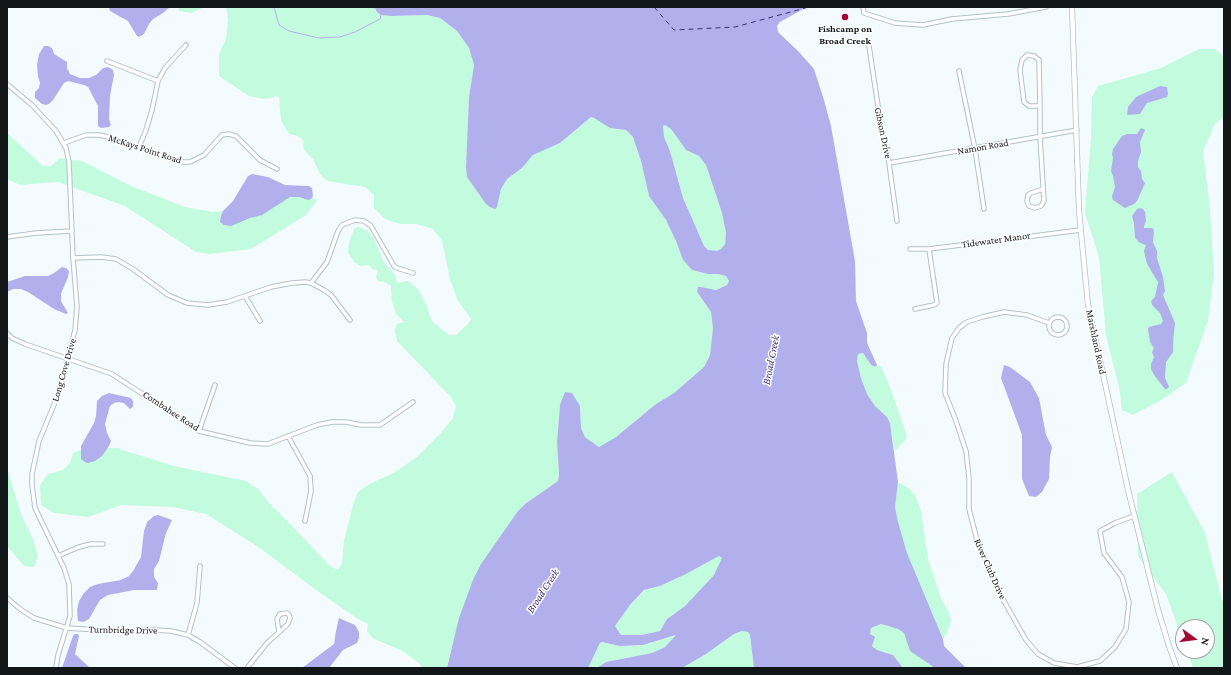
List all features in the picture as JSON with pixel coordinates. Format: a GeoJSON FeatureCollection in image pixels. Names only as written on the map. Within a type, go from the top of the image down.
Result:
{"type":"FeatureCollection","features":[{"type":"Feature","properties":{"kind":"street"},"geometry":{"type":"LineString","coordinates":[[863,7],[864,13],[895,23],[923,25],[952,19],[1008,14],[1046,7]]}},
{"type":"Feature","properties":{"kind":"street","name":"Marshland Road"},"geometry":{"type":"LineString","coordinates":[[1072,7],[1081,230],[1088,305],[1134,516],[1168,646],[1177,668]]}},
{"type":"Feature","properties":{"kind":"street"},"geometry":{"type":"LineString","coordinates":[[139,147],[150,117],[158,81],[165,68],[186,45]]}},
{"type":"Feature","properties":{"kind":"street","name":"Gibson Drive"},"geometry":{"type":"LineString","coordinates":[[869,46],[881,126],[890,163],[897,221]]}},
{"type":"Feature","properties":{"kind":"street"},"geometry":{"type":"LineString","coordinates":[[1040,106],[1029,106],[1024,102],[1020,70],[1022,60],[1027,55],[1034,56],[1039,60],[1040,106],[1040,137],[1044,201],[1041,206],[1036,208],[1029,206],[1027,202],[1028,195],[1043,189]]}},
{"type":"Feature","properties":{"kind":"street"},"geometry":{"type":"LineString","coordinates":[[107,61],[158,81]]}},
{"type":"Feature","properties":{"kind":"street"},"geometry":{"type":"LineString","coordinates":[[959,71],[975,149],[984,209]]}},
{"type":"Feature","properties":{"kind":"street","name":"Long Cove Drive"},"geometry":{"type":"LineString","coordinates":[[7,84],[48,120],[64,142],[69,162],[73,258],[77,307],[75,330],[58,394],[39,441],[32,474],[35,508],[64,568],[69,584],[70,616],[58,654],[56,668]]}},
{"type":"Feature","properties":{"kind":"street","name":"Namon Road"},"geometry":{"type":"LineString","coordinates":[[890,163],[1077,130]]}},
{"type":"Feature","properties":{"kind":"street","name":"McKays Point Road"},"geometry":{"type":"LineString","coordinates":[[64,142],[94,134],[109,137],[167,158],[190,162],[204,155],[222,135],[229,134],[236,136],[260,160],[277,168]]}},
{"type":"Feature","properties":{"kind":"street"},"geometry":{"type":"LineString","coordinates":[[311,283],[327,262],[338,230],[342,225],[355,220],[364,221],[371,226],[394,266],[413,273]]}},
{"type":"Feature","properties":{"kind":"street","name":"Tidewater Manor"},"geometry":{"type":"LineString","coordinates":[[910,249],[929,249],[1081,230]]}},
{"type":"Feature","properties":{"kind":"street"},"geometry":{"type":"LineString","coordinates":[[7,237],[36,233],[72,231]]}},
{"type":"Feature","properties":{"kind":"street"},"geometry":{"type":"LineString","coordinates":[[916,309],[937,303],[929,249]]}},
{"type":"Feature","properties":{"kind":"street"},"geometry":{"type":"LineString","coordinates":[[73,258],[101,256],[116,260],[133,269],[168,296],[187,303],[208,305],[227,302],[271,287],[292,283],[311,283],[331,295],[350,320]]}},
{"type":"Feature","properties":{"kind":"street"},"geometry":{"type":"LineString","coordinates":[[245,296],[260,321]]}},
{"type":"Feature","properties":{"kind":"street","name":"River Club Drive"},"geometry":{"type":"LineString","coordinates":[[1049,323],[1027,315],[1004,312],[982,317],[959,328],[952,338],[946,364],[945,394],[966,451],[969,478],[969,509],[977,540],[1000,594],[1026,640],[1038,654],[1054,663],[1077,667],[1100,661],[1115,647],[1126,629],[1129,602],[1122,577],[1104,553],[1100,531],[1115,523],[1134,516]]}},
{"type":"Feature","properties":{"kind":"street","name":"River Club Drive"},"geometry":{"type":"LineString","coordinates":[[1056,317],[1061,318],[1066,323],[1066,328],[1064,332],[1055,334],[1051,332],[1049,323],[1056,317]]}},
{"type":"Feature","properties":{"kind":"street","name":"Combahee Road"},"geometry":{"type":"LineString","coordinates":[[8,334],[12,338],[25,344],[112,374],[199,431],[250,443],[268,444],[317,425],[332,422],[346,422],[361,425],[380,424],[413,402]]}},
{"type":"Feature","properties":{"kind":"street"},"geometry":{"type":"LineString","coordinates":[[199,431],[215,385]]}},
{"type":"Feature","properties":{"kind":"street"},"geometry":{"type":"LineString","coordinates":[[288,436],[310,476],[311,491],[305,521]]}},
{"type":"Feature","properties":{"kind":"street"},"geometry":{"type":"LineString","coordinates":[[58,556],[79,547],[91,544],[103,544]]}},
{"type":"Feature","properties":{"kind":"street"},"geometry":{"type":"LineString","coordinates":[[188,635],[197,603],[200,566]]}},
{"type":"Feature","properties":{"kind":"street","name":"Turnbridge Drive"},"geometry":{"type":"LineString","coordinates":[[7,598],[34,618],[67,628],[113,631],[154,630],[171,631],[188,635],[235,668]]}},
{"type":"Feature","properties":{"kind":"street"},"geometry":{"type":"LineString","coordinates":[[246,668],[267,643],[279,632],[290,621],[289,615],[280,614],[277,619],[279,632]]}},
{"type":"Feature","properties":{"kind":"street"},"geometry":{"type":"LineString","coordinates":[[1052,668],[1054,663]]}},
{"type":"Feature","properties":{"kind":"green space"},"geometry":{"type":"Polygon","coordinates":[[[178,7],[204,7],[191,13],[179,11],[178,7]]]}},
{"type":"Feature","properties":{"kind":"green space"},"geometry":{"type":"Polygon","coordinates":[[[226,7],[374,7],[381,15],[427,15],[440,18],[457,31],[469,48],[474,65],[469,97],[466,167],[497,207],[501,189],[507,179],[522,168],[533,155],[560,143],[591,117],[610,128],[626,130],[633,137],[641,161],[649,196],[666,220],[683,260],[692,270],[726,276],[729,281],[727,285],[716,290],[701,287],[698,288],[697,293],[711,312],[713,328],[710,355],[704,367],[674,393],[656,404],[616,437],[599,447],[585,437],[581,428],[580,406],[560,405],[557,442],[558,481],[525,504],[518,511],[451,650],[447,668],[422,668],[419,663],[401,650],[374,639],[367,632],[368,624],[358,619],[323,595],[257,546],[206,514],[173,507],[121,505],[88,517],[54,513],[41,505],[40,485],[48,474],[63,470],[70,463],[73,453],[86,448],[116,448],[174,466],[246,481],[258,489],[270,504],[329,565],[338,570],[342,563],[344,540],[358,492],[371,483],[394,473],[418,456],[439,435],[453,418],[456,406],[450,396],[397,341],[395,330],[397,324],[404,322],[396,314],[392,302],[391,286],[385,282],[378,281],[376,277],[378,271],[372,269],[369,265],[361,266],[354,262],[348,253],[349,242],[354,229],[358,227],[368,231],[374,239],[384,262],[395,275],[397,283],[408,281],[418,289],[426,304],[432,321],[449,335],[456,335],[468,324],[471,319],[457,299],[450,279],[442,241],[433,229],[416,224],[400,224],[385,219],[374,208],[374,195],[365,187],[327,181],[320,174],[313,159],[304,150],[303,140],[298,136],[289,134],[281,121],[279,97],[275,96],[264,99],[249,96],[219,76],[219,54],[226,39],[228,20],[226,7]]]}},
{"type":"Feature","properties":{"kind":"green space"},"geometry":{"type":"Polygon","coordinates":[[[1199,49],[1215,49],[1224,56],[1224,117],[1215,124],[1203,151],[1210,209],[1214,273],[1208,321],[1186,383],[1163,399],[1133,415],[1122,410],[1119,387],[1106,336],[1099,257],[1085,213],[1091,137],[1092,97],[1098,86],[1161,68],[1199,49]]]}},
{"type":"Feature","properties":{"kind":"green space"},"geometry":{"type":"Polygon","coordinates":[[[665,125],[671,129],[686,150],[699,156],[706,165],[722,213],[726,233],[725,244],[717,252],[708,250],[704,246],[683,198],[670,151],[664,136],[663,126],[665,125]]]}},
{"type":"Feature","properties":{"kind":"green space"},"geometry":{"type":"Polygon","coordinates":[[[7,133],[43,166],[51,166],[60,158],[82,161],[131,186],[185,207],[212,212],[237,210],[301,192],[317,200],[306,215],[251,249],[210,254],[196,252],[125,206],[58,182],[20,185],[7,179],[7,133]]]}},
{"type":"Feature","properties":{"kind":"green space"},"geometry":{"type":"Polygon","coordinates":[[[863,353],[871,365],[875,367],[877,365],[881,366],[907,436],[895,451],[890,423],[887,417],[875,406],[867,394],[861,378],[857,361],[858,354],[863,353]]]}},
{"type":"Feature","properties":{"kind":"green space"},"geometry":{"type":"Polygon","coordinates":[[[7,467],[21,514],[33,539],[38,556],[34,567],[24,566],[7,546],[7,467]]]}},
{"type":"Feature","properties":{"kind":"green space"},"geometry":{"type":"Polygon","coordinates":[[[1172,472],[1205,533],[1224,607],[1224,668],[1193,668],[1190,659],[1215,659],[1215,619],[1175,619],[1166,594],[1138,556],[1137,494],[1172,472]]]}},
{"type":"Feature","properties":{"kind":"green space"},"geometry":{"type":"Polygon","coordinates":[[[898,482],[910,489],[916,497],[921,511],[928,559],[941,598],[949,613],[951,621],[947,633],[943,639],[907,553],[898,522],[895,507],[898,482]]]}},
{"type":"Feature","properties":{"kind":"green space"},"geometry":{"type":"Polygon","coordinates":[[[719,556],[723,557],[714,575],[685,606],[667,619],[660,631],[641,635],[621,635],[615,626],[630,605],[645,590],[660,586],[719,556]]]}},
{"type":"Feature","properties":{"kind":"green space"},"geometry":{"type":"Polygon","coordinates":[[[881,624],[898,629],[904,633],[911,651],[935,668],[903,668],[893,655],[877,650],[872,645],[870,634],[871,628],[881,624]]]}},
{"type":"Feature","properties":{"kind":"green space"},"geometry":{"type":"Polygon","coordinates":[[[742,631],[748,632],[750,635],[754,668],[682,668],[706,654],[734,634],[742,631]]]}},
{"type":"Feature","properties":{"kind":"green space"},"geometry":{"type":"Polygon","coordinates":[[[677,635],[665,647],[652,653],[606,662],[597,668],[588,668],[600,643],[602,642],[620,646],[643,645],[677,635]]]}},
{"type":"Feature","properties":{"kind":"water"},"geometry":{"type":"Polygon","coordinates":[[[109,7],[170,7],[153,19],[144,34],[139,37],[128,21],[110,11],[109,7]]]}},
{"type":"Feature","properties":{"kind":"water","name":"Broad Creek"},"geometry":{"type":"Polygon","coordinates":[[[374,7],[807,7],[780,22],[777,26],[778,32],[814,69],[831,126],[855,261],[856,301],[867,333],[867,343],[877,365],[875,367],[871,365],[863,353],[858,354],[857,361],[861,378],[867,394],[875,406],[887,417],[890,423],[898,482],[895,507],[907,553],[943,639],[944,646],[966,668],[935,668],[910,651],[904,633],[898,629],[881,624],[871,628],[870,634],[875,637],[872,646],[877,650],[893,655],[903,668],[754,668],[750,635],[748,632],[742,631],[734,634],[706,654],[682,668],[597,668],[606,662],[652,653],[665,647],[676,635],[643,645],[620,646],[602,642],[600,643],[588,668],[447,668],[459,618],[473,580],[481,564],[518,511],[525,504],[558,481],[557,442],[560,405],[565,392],[572,393],[580,406],[581,428],[585,437],[599,447],[616,437],[656,404],[674,393],[704,367],[710,355],[713,328],[711,312],[697,292],[698,287],[716,290],[727,285],[729,281],[726,276],[692,270],[683,260],[666,220],[649,196],[641,161],[633,137],[626,130],[610,128],[591,117],[560,143],[533,155],[522,168],[507,179],[501,189],[497,207],[495,209],[486,204],[467,177],[466,167],[469,97],[474,65],[469,48],[457,31],[440,18],[427,15],[391,16],[381,15],[374,7]],[[665,125],[663,126],[664,137],[670,151],[683,198],[704,246],[708,250],[717,251],[725,244],[726,233],[722,213],[706,165],[699,156],[686,150],[671,129],[665,125]],[[719,556],[660,586],[644,590],[630,605],[615,626],[621,635],[641,635],[660,631],[667,619],[685,606],[714,575],[722,558],[719,556]]]}},
{"type":"Feature","properties":{"kind":"water"},"geometry":{"type":"Polygon","coordinates":[[[44,46],[52,48],[54,54],[67,62],[67,68],[70,74],[80,78],[89,78],[96,75],[103,68],[108,67],[113,70],[114,75],[110,96],[109,119],[111,125],[109,127],[101,128],[98,126],[98,106],[88,87],[84,85],[68,81],[64,83],[53,100],[46,105],[42,104],[35,98],[35,92],[39,88],[40,83],[37,65],[39,54],[44,46]]]}},
{"type":"Feature","properties":{"kind":"water"},"geometry":{"type":"Polygon","coordinates":[[[1160,86],[1167,87],[1167,97],[1147,103],[1140,114],[1127,115],[1128,107],[1136,97],[1160,86]]]}},
{"type":"Feature","properties":{"kind":"water"},"geometry":{"type":"Polygon","coordinates":[[[1141,128],[1145,130],[1140,142],[1141,152],[1138,167],[1145,183],[1137,201],[1125,208],[1113,200],[1112,196],[1115,187],[1111,171],[1113,149],[1122,136],[1127,134],[1137,134],[1141,128]]]}},
{"type":"Feature","properties":{"kind":"water"},"geometry":{"type":"Polygon","coordinates":[[[252,174],[268,177],[285,185],[309,186],[312,188],[313,196],[308,200],[299,197],[290,197],[262,215],[231,226],[224,225],[220,222],[223,211],[233,201],[248,176],[252,174]]]}},
{"type":"Feature","properties":{"kind":"water"},"geometry":{"type":"Polygon","coordinates":[[[1140,208],[1145,212],[1146,221],[1144,228],[1152,228],[1154,230],[1153,242],[1157,251],[1157,258],[1163,277],[1165,291],[1163,295],[1175,323],[1173,352],[1166,362],[1165,378],[1169,387],[1167,389],[1165,389],[1151,369],[1151,364],[1154,357],[1152,352],[1154,348],[1150,342],[1148,329],[1149,327],[1161,324],[1163,321],[1160,313],[1152,305],[1151,301],[1155,297],[1158,282],[1147,264],[1144,251],[1146,245],[1140,243],[1135,238],[1132,216],[1137,209],[1140,208]]]}},
{"type":"Feature","properties":{"kind":"water"},"geometry":{"type":"Polygon","coordinates":[[[62,267],[69,271],[61,294],[61,301],[68,313],[66,314],[54,309],[21,289],[13,289],[7,292],[7,282],[25,276],[48,276],[62,267]]]}},
{"type":"Feature","properties":{"kind":"water"},"geometry":{"type":"Polygon","coordinates":[[[1004,365],[1010,367],[1030,382],[1039,398],[1046,435],[1052,447],[1049,479],[1042,492],[1036,497],[1029,496],[1022,479],[1022,435],[1001,378],[1004,365]]]}},
{"type":"Feature","properties":{"kind":"water"},"geometry":{"type":"Polygon","coordinates":[[[109,393],[131,398],[133,401],[133,407],[130,409],[124,403],[118,402],[110,406],[105,424],[111,441],[102,456],[95,461],[88,463],[81,459],[81,446],[94,423],[97,401],[102,396],[109,393]]]}},
{"type":"Feature","properties":{"kind":"water"},"geometry":{"type":"Polygon","coordinates":[[[158,515],[172,520],[166,533],[159,561],[154,569],[154,577],[158,583],[157,590],[134,590],[108,595],[100,600],[89,619],[83,622],[78,621],[77,610],[79,601],[90,587],[121,580],[129,576],[133,571],[141,557],[144,531],[147,522],[154,516],[158,515]]]}},
{"type":"Feature","properties":{"kind":"water"},"geometry":{"type":"Polygon","coordinates":[[[339,618],[355,625],[359,632],[357,643],[343,650],[329,668],[302,668],[334,644],[339,618]]]}},
{"type":"Feature","properties":{"kind":"water"},"geometry":{"type":"Polygon","coordinates":[[[75,634],[78,634],[79,636],[75,654],[90,668],[62,668],[75,634]]]}},
{"type":"Feature","properties":{"kind":"waterway"},"geometry":{"type":"LineString","coordinates":[[274,7],[279,25],[289,31],[319,38],[340,37],[355,32],[380,19],[381,15]]}},
{"type":"Feature","properties":{"kind":"ferry route"},"geometry":{"type":"LineString","coordinates":[[654,7],[674,30],[735,27],[809,7]]}},
{"type":"Feature","properties":{"kind":"place","name":"Fishcamp on Broad Creek"},"geometry":{"type":"Point","coordinates":[845,17]}}]}
